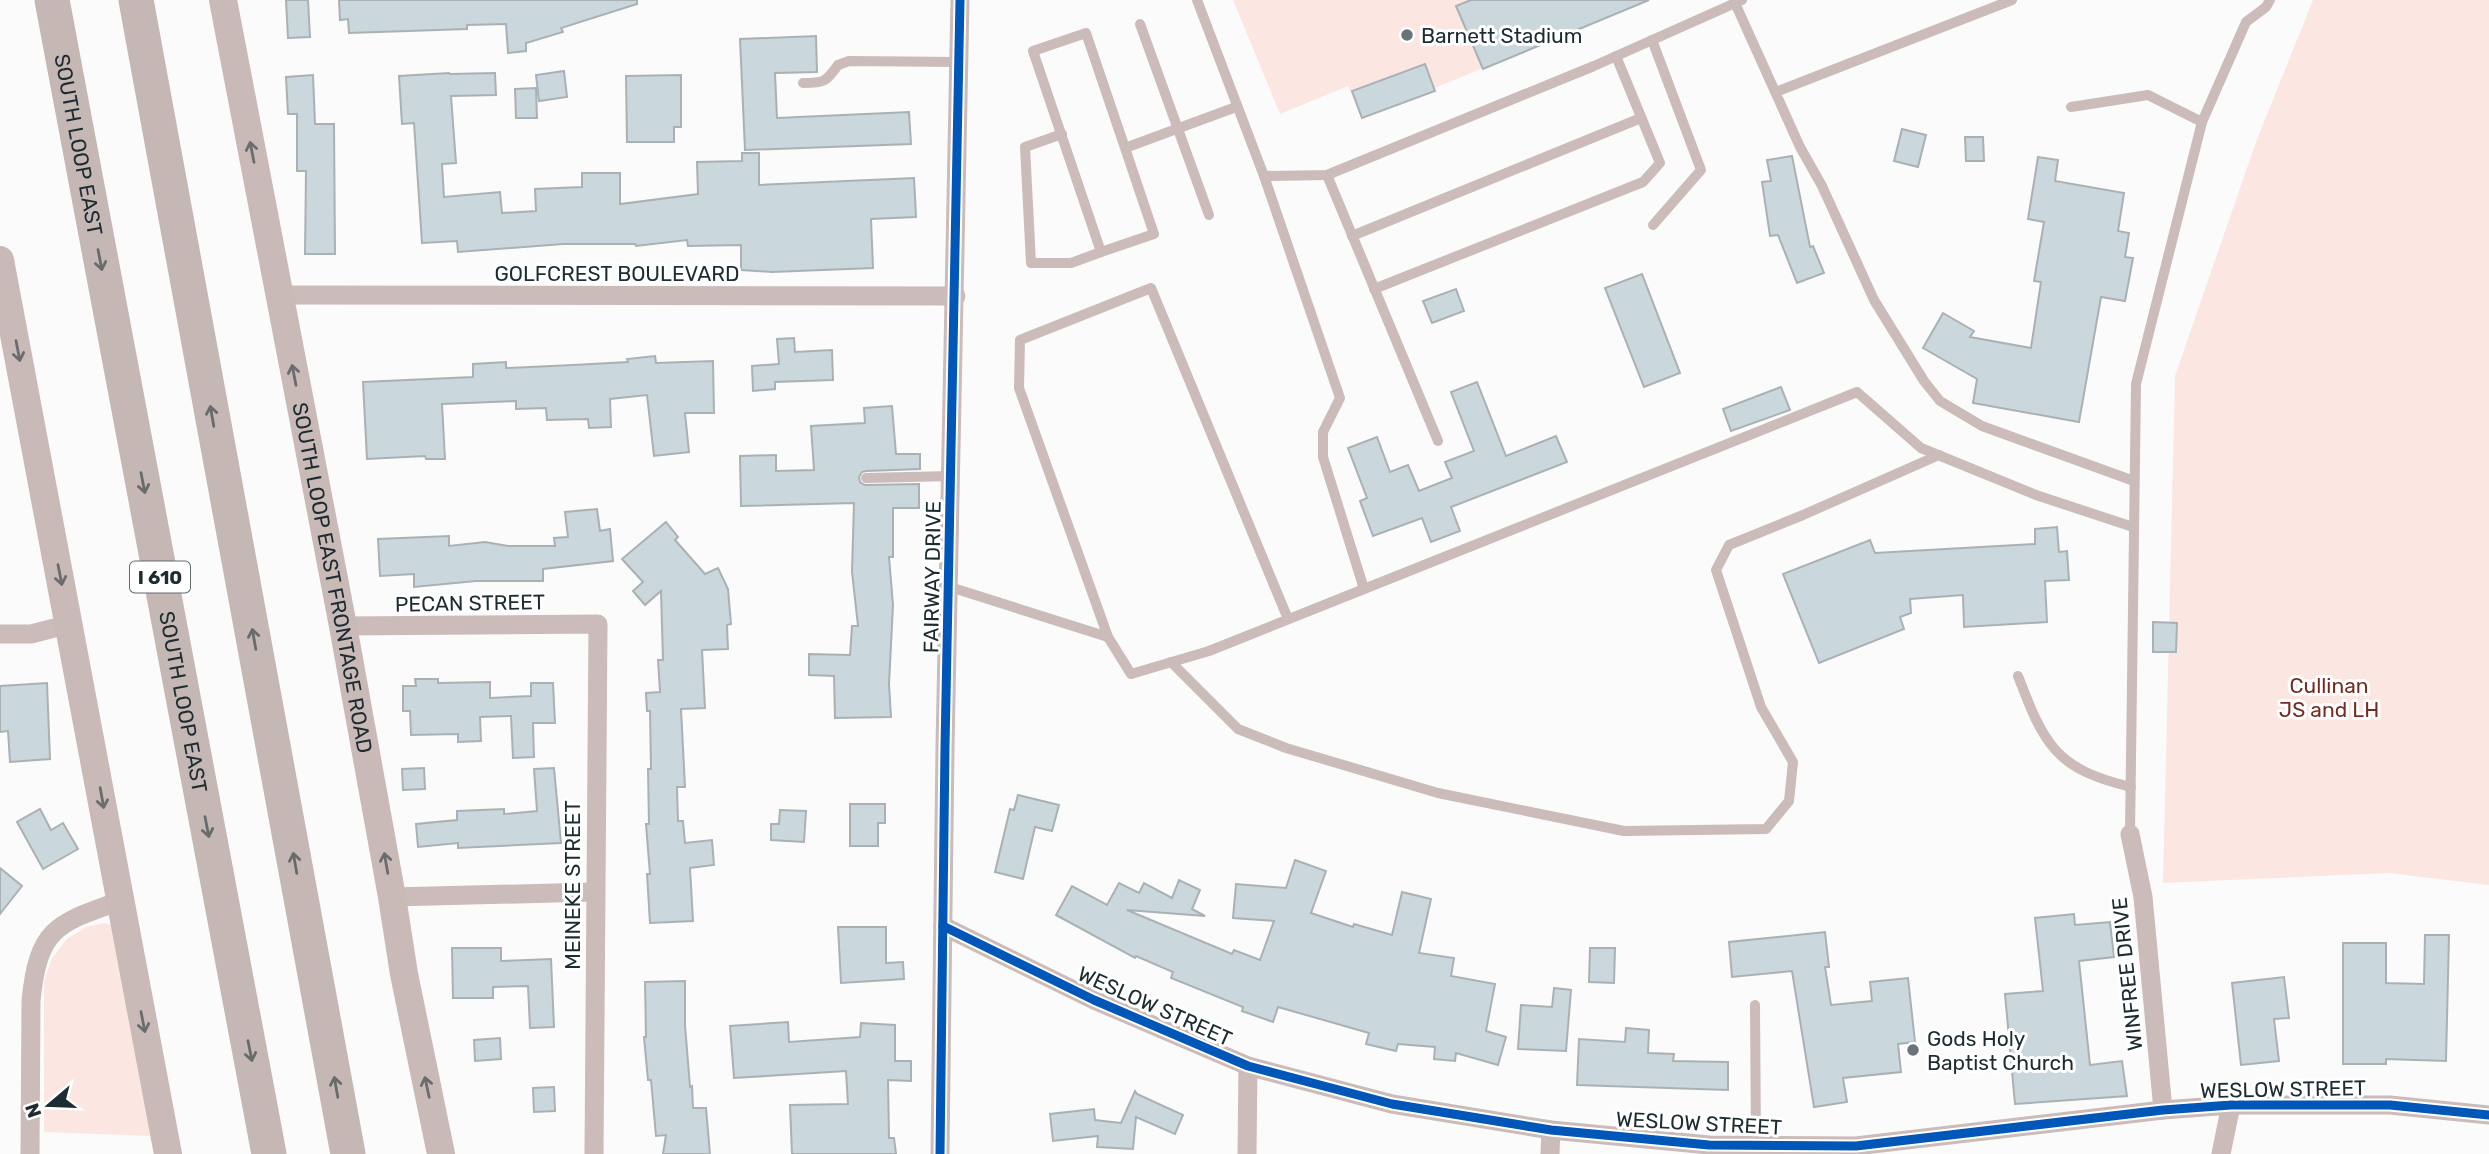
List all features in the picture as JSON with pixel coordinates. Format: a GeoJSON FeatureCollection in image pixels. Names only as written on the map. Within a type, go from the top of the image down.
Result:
{"type":"FeatureCollection","features":[{"type":"Feature","properties":{"kind":"highway","name":"SOUTH LOOP EAST"},"geometry":{"type":"LineString","coordinates":[[52,0],[269,1154]]}},
{"type":"Feature","properties":{"kind":"highway"},"geometry":{"type":"LineString","coordinates":[[136,1],[348,1154]]}},
{"type":"Feature","properties":{"kind":"main road","name":"SOUTH LOOP EAST FRONTAGE ROAD"},"geometry":{"type":"LineString","coordinates":[[223,0],[343,626],[404,974],[441,1154]]}},
{"type":"Feature","properties":{"kind":"main road"},"geometry":{"type":"LineString","coordinates":[[0,260],[4,297],[70,624],[167,1154]]}},
{"type":"Feature","properties":{"kind":"street","name":"FAIRWAY DRIVE"},"geometry":{"type":"LineString","coordinates":[[940,1154],[960,0]]}},
{"type":"Feature","properties":{"kind":"street","name":"GOLFCREST BOULEVARD"},"geometry":{"type":"LineString","coordinates":[[279,295],[956,296]]}},
{"type":"Feature","properties":{"kind":"street"},"geometry":{"type":"LineString","coordinates":[[0,634],[32,634],[70,624]]}},
{"type":"Feature","properties":{"kind":"street","name":"PECAN STREET"},"geometry":{"type":"LineString","coordinates":[[343,626],[598,624]]}},
{"type":"Feature","properties":{"kind":"street","name":"MEINEKE STREET"},"geometry":{"type":"LineString","coordinates":[[594,1150],[598,624]]}},
{"type":"Feature","properties":{"kind":"street","name":"WINFREE DRIVE"},"geometry":{"type":"LineString","coordinates":[[2130,834],[2143,897],[2163,1110]]}},
{"type":"Feature","properties":{"kind":"street"},"geometry":{"type":"LineString","coordinates":[[392,897],[594,892]]}},
{"type":"Feature","properties":{"kind":"street"},"geometry":{"type":"LineString","coordinates":[[30,1154],[31,1001],[33,977],[40,952],[50,935],[71,918],[120,901]]}},
{"type":"Feature","properties":{"kind":"street","name":"WESLOW STREET"},"geometry":{"type":"LineString","coordinates":[[943,926],[1094,1000],[1248,1066],[1392,1104],[1551,1130],[1709,1145],[1856,1150],[2163,1110],[2231,1105],[2390,1105],[2489,1115]]}},
{"type":"Feature","properties":{"kind":"street"},"geometry":{"type":"LineString","coordinates":[[1247,1154],[1248,1066]]}},
{"type":"Feature","properties":{"kind":"street"},"geometry":{"type":"LineString","coordinates":[[2221,1154],[2231,1105]]}},
{"type":"Feature","properties":{"kind":"street"},"geometry":{"type":"LineString","coordinates":[[1550,1154],[1551,1130]]}},
{"type":"Feature","properties":{"kind":"lane"},"geometry":{"type":"LineString","coordinates":[[1197,0],[1264,176],[1340,398],[1323,432],[1324,457],[1364,589]]}},
{"type":"Feature","properties":{"kind":"lane"},"geometry":{"type":"LineString","coordinates":[[1776,92],[2012,0]]}},
{"type":"Feature","properties":{"kind":"lane"},"geometry":{"type":"LineString","coordinates":[[1264,176],[1327,175],[1616,56],[1739,1],[1800,147],[1822,186],[1874,300],[1924,381],[1940,401],[1982,426],[2134,481]]}},
{"type":"Feature","properties":{"kind":"lane"},"geometry":{"type":"LineString","coordinates":[[2130,834],[2136,384],[2202,122],[2246,22],[2265,2]]}},
{"type":"Feature","properties":{"kind":"lane"},"geometry":{"type":"LineString","coordinates":[[1140,24],[1209,215]]}},
{"type":"Feature","properties":{"kind":"lane"},"geometry":{"type":"LineString","coordinates":[[1062,134],[1025,147],[1031,263],[1071,263],[1154,234],[1086,33],[1033,51],[1062,134],[1101,252]]}},
{"type":"Feature","properties":{"kind":"lane"},"geometry":{"type":"LineString","coordinates":[[1651,40],[1700,170],[1653,225]]}},
{"type":"Feature","properties":{"kind":"lane"},"geometry":{"type":"LineString","coordinates":[[1374,289],[1643,182],[1660,163],[1616,56]]}},
{"type":"Feature","properties":{"kind":"lane"},"geometry":{"type":"LineString","coordinates":[[803,83],[821,83],[829,78],[838,65],[849,61],[959,62]]}},
{"type":"Feature","properties":{"kind":"lane"},"geometry":{"type":"LineString","coordinates":[[2071,107],[2148,95],[2202,122]]}},
{"type":"Feature","properties":{"kind":"lane"},"geometry":{"type":"LineString","coordinates":[[1125,148],[1236,107]]}},
{"type":"Feature","properties":{"kind":"lane"},"geometry":{"type":"LineString","coordinates":[[1352,236],[1642,118]]}},
{"type":"Feature","properties":{"kind":"lane"},"geometry":{"type":"LineString","coordinates":[[1327,175],[1438,441]]}},
{"type":"Feature","properties":{"kind":"lane"},"geometry":{"type":"LineString","coordinates":[[1288,620],[1151,288],[1020,340],[1019,388],[1108,638],[1131,674],[1209,651],[1288,620],[1857,392],[1921,448],[2036,495],[2133,527]]}},
{"type":"Feature","properties":{"kind":"lane"},"geometry":{"type":"LineString","coordinates":[[1171,662],[1238,729],[1286,748],[1438,793],[1624,831],[1766,829],[1789,801],[1793,762],[1761,707],[1716,569],[1729,545],[1939,455]]}},
{"type":"Feature","properties":{"kind":"lane"},"geometry":{"type":"LineString","coordinates":[[866,478],[952,476]]}},
{"type":"Feature","properties":{"kind":"lane"},"geometry":{"type":"LineString","coordinates":[[950,587],[1108,638]]}},
{"type":"Feature","properties":{"kind":"lane"},"geometry":{"type":"LineString","coordinates":[[2018,676],[2036,724],[2060,757],[2104,781],[2131,787]]}},
{"type":"Feature","properties":{"kind":"lane"},"geometry":{"type":"LineString","coordinates":[[1755,1005],[1756,1145]]}},
{"type":"Feature","properties":{"kind":"green space","name":"Barnett Stadium"},"geometry":{"type":"Polygon","coordinates":[[[1233,0],[1649,0],[1362,118],[1348,86],[1280,114],[1233,0]]]}},
{"type":"Feature","properties":{"kind":"green space","name":"Cullinan JS and LH"},"geometry":{"type":"Polygon","coordinates":[[[2313,0],[2489,0],[2489,885],[2389,873],[2163,883],[2175,376],[2256,142],[2313,0]]]}},
{"type":"Feature","properties":{"kind":"green space"},"geometry":{"type":"Polygon","coordinates":[[[104,923],[115,926],[151,1136],[44,1132],[44,982],[52,958],[67,939],[86,927],[104,923]]]}},
{"type":"Feature","properties":{"kind":"building"},"geometry":{"type":"Polygon","coordinates":[[[286,0],[308,0],[310,37],[288,38],[286,0]]]}},
{"type":"Feature","properties":{"kind":"building"},"geometry":{"type":"Polygon","coordinates":[[[339,0],[637,0],[637,4],[561,28],[563,32],[526,43],[526,51],[508,53],[506,24],[467,25],[467,29],[349,33],[348,19],[340,20],[339,0]]]}},
{"type":"Feature","properties":{"kind":"building"},"geometry":{"type":"Polygon","coordinates":[[[1471,0],[1649,0],[1483,69],[1456,6],[1471,0]]]}},
{"type":"Feature","properties":{"kind":"building"},"geometry":{"type":"Polygon","coordinates":[[[816,36],[817,72],[775,73],[777,118],[909,112],[911,144],[745,150],[740,39],[816,36]]]}},
{"type":"Feature","properties":{"kind":"building"},"geometry":{"type":"Polygon","coordinates":[[[1425,64],[1435,91],[1362,118],[1352,91],[1425,64]]]}},
{"type":"Feature","properties":{"kind":"building"},"geometry":{"type":"Polygon","coordinates":[[[564,71],[567,97],[539,101],[536,75],[564,71]]]}},
{"type":"Feature","properties":{"kind":"building"},"geometry":{"type":"Polygon","coordinates":[[[495,73],[496,95],[451,96],[456,163],[442,164],[444,197],[500,192],[502,213],[536,211],[535,189],[582,187],[582,173],[620,173],[620,204],[698,194],[697,162],[742,161],[742,153],[759,153],[759,185],[914,178],[916,217],[871,219],[873,268],[772,272],[741,270],[741,245],[688,246],[687,240],[636,246],[563,244],[458,252],[457,241],[422,243],[414,123],[402,124],[399,76],[495,73]]]}},
{"type":"Feature","properties":{"kind":"building"},"geometry":{"type":"Polygon","coordinates":[[[313,75],[315,124],[334,124],[335,254],[305,254],[306,171],[297,171],[297,114],[288,114],[286,77],[313,75]]]}},
{"type":"Feature","properties":{"kind":"building"},"geometry":{"type":"Polygon","coordinates":[[[681,75],[681,127],[674,127],[674,142],[627,142],[626,76],[681,75]]]}},
{"type":"Feature","properties":{"kind":"building"},"geometry":{"type":"Polygon","coordinates":[[[536,88],[537,118],[516,118],[515,89],[536,88]]]}},
{"type":"Feature","properties":{"kind":"building"},"geometry":{"type":"Polygon","coordinates":[[[1902,129],[1926,135],[1918,167],[1894,161],[1902,129]]]}},
{"type":"Feature","properties":{"kind":"building"},"geometry":{"type":"Polygon","coordinates":[[[1965,137],[1983,137],[1984,161],[1966,161],[1965,137]]]}},
{"type":"Feature","properties":{"kind":"building"},"geometry":{"type":"Polygon","coordinates":[[[1792,156],[1810,247],[1813,246],[1824,273],[1797,283],[1778,235],[1770,236],[1762,182],[1771,181],[1767,160],[1792,156]]]}},
{"type":"Feature","properties":{"kind":"building"},"geometry":{"type":"Polygon","coordinates":[[[2038,157],[2058,160],[2055,181],[2124,193],[2118,231],[2129,233],[2125,257],[2133,258],[2125,301],[2101,297],[2079,422],[1973,403],[1977,379],[1923,348],[1943,313],[1974,331],[1970,337],[2031,348],[2041,282],[2034,281],[2044,222],[2028,219],[2038,157]]]}},
{"type":"Feature","properties":{"kind":"building"},"geometry":{"type":"Polygon","coordinates":[[[1642,274],[1680,373],[1644,387],[1605,288],[1642,274]]]}},
{"type":"Feature","properties":{"kind":"building"},"geometry":{"type":"Polygon","coordinates":[[[1456,289],[1464,311],[1432,323],[1423,301],[1456,289]]]}},
{"type":"Feature","properties":{"kind":"building"},"geometry":{"type":"Polygon","coordinates":[[[794,338],[795,352],[832,350],[833,380],[775,382],[775,389],[753,391],[752,366],[779,364],[777,339],[794,338]]]}},
{"type":"Feature","properties":{"kind":"building"},"geometry":{"type":"Polygon","coordinates":[[[655,356],[656,363],[713,361],[714,413],[685,413],[689,452],[654,456],[647,395],[610,399],[611,427],[589,428],[588,419],[547,420],[546,408],[516,409],[516,401],[442,404],[445,459],[426,459],[425,456],[367,459],[363,382],[473,377],[473,364],[506,362],[506,368],[628,362],[627,359],[655,356]]]}},
{"type":"Feature","properties":{"kind":"building"},"geometry":{"type":"Polygon","coordinates":[[[1477,382],[1506,456],[1556,436],[1567,462],[1451,507],[1460,531],[1431,542],[1422,518],[1373,536],[1360,501],[1367,498],[1348,448],[1377,437],[1390,472],[1408,465],[1419,491],[1452,478],[1445,462],[1474,451],[1451,392],[1477,382]]]}},
{"type":"Feature","properties":{"kind":"building"},"geometry":{"type":"Polygon","coordinates":[[[1781,387],[1790,410],[1731,431],[1723,409],[1781,387]]]}},
{"type":"Feature","properties":{"kind":"building"},"geometry":{"type":"Polygon","coordinates":[[[892,406],[896,454],[920,454],[920,469],[866,471],[859,477],[860,482],[865,485],[919,484],[919,508],[893,508],[893,557],[889,557],[893,605],[889,684],[891,717],[835,718],[834,676],[809,675],[809,654],[850,655],[852,626],[858,626],[852,572],[854,503],[741,506],[740,456],[776,455],[776,471],[814,470],[811,426],[865,423],[864,408],[892,406]]]}},
{"type":"Feature","properties":{"kind":"building"},"geometry":{"type":"Polygon","coordinates":[[[597,509],[600,531],[610,529],[613,561],[543,569],[543,581],[476,581],[414,587],[414,574],[380,576],[378,539],[449,536],[449,546],[485,542],[508,546],[555,546],[554,538],[568,537],[565,512],[597,509]]]}},
{"type":"Feature","properties":{"kind":"building"},"geometry":{"type":"Polygon","coordinates":[[[666,522],[678,537],[675,540],[705,574],[718,568],[728,589],[731,624],[727,625],[728,649],[702,650],[705,708],[681,709],[685,787],[677,787],[678,821],[683,821],[685,843],[712,840],[714,865],[690,868],[693,921],[650,923],[646,824],[649,824],[648,769],[651,769],[650,711],[647,711],[646,693],[660,692],[658,660],[663,660],[661,591],[645,605],[633,591],[643,582],[622,559],[666,522]]]}},
{"type":"Feature","properties":{"kind":"building"},"geometry":{"type":"Polygon","coordinates":[[[2057,527],[2059,552],[2067,551],[2069,580],[2045,581],[2047,622],[1964,627],[1963,595],[1910,599],[1911,613],[1900,617],[1904,629],[1819,663],[1783,574],[1870,540],[1875,553],[2035,544],[2035,529],[2057,527]]]}},
{"type":"Feature","properties":{"kind":"building"},"geometry":{"type":"Polygon","coordinates":[[[2153,622],[2177,623],[2176,652],[2153,652],[2153,622]]]}},
{"type":"Feature","properties":{"kind":"building"},"geometry":{"type":"Polygon","coordinates":[[[415,679],[438,679],[438,683],[490,682],[490,698],[531,696],[531,683],[553,683],[555,723],[533,723],[534,757],[513,758],[511,716],[480,717],[481,741],[458,742],[458,734],[411,735],[410,711],[403,711],[403,686],[416,686],[415,679]]]}},
{"type":"Feature","properties":{"kind":"building"},"geometry":{"type":"Polygon","coordinates":[[[47,683],[50,759],[10,762],[8,731],[0,732],[0,686],[47,683]]]}},
{"type":"Feature","properties":{"kind":"building"},"geometry":{"type":"Polygon","coordinates":[[[424,768],[425,789],[403,790],[402,769],[424,768]]]}},
{"type":"Feature","properties":{"kind":"building"},"geometry":{"type":"Polygon","coordinates":[[[554,768],[561,843],[458,848],[458,843],[418,847],[416,824],[457,820],[457,811],[504,809],[504,814],[537,811],[534,769],[554,768]]]}},
{"type":"Feature","properties":{"kind":"building"},"geometry":{"type":"Polygon","coordinates":[[[1018,795],[1059,805],[1052,831],[1035,827],[1023,879],[995,872],[1010,809],[1014,810],[1018,795]]]}},
{"type":"Feature","properties":{"kind":"building"},"geometry":{"type":"Polygon","coordinates":[[[850,804],[885,804],[885,823],[878,823],[878,846],[850,846],[850,804]]]}},
{"type":"Feature","properties":{"kind":"building"},"geometry":{"type":"Polygon","coordinates":[[[40,809],[51,830],[63,823],[78,849],[43,869],[17,822],[40,809]]]}},
{"type":"Feature","properties":{"kind":"building"},"geometry":{"type":"Polygon","coordinates":[[[780,810],[806,811],[804,842],[771,840],[771,824],[779,824],[780,810]]]}},
{"type":"Feature","properties":{"kind":"building"},"geometry":{"type":"Polygon","coordinates":[[[1295,860],[1326,871],[1311,913],[1353,927],[1354,924],[1392,935],[1402,892],[1431,899],[1419,953],[1454,958],[1451,976],[1495,984],[1486,1031],[1506,1037],[1498,1065],[1456,1053],[1455,1061],[1434,1059],[1435,1047],[1398,1044],[1396,1051],[1366,1044],[1369,1033],[1278,1007],[1273,1022],[1242,1011],[1243,1007],[1171,978],[1173,972],[1136,956],[1135,958],[1056,915],[1072,886],[1107,905],[1119,883],[1139,893],[1144,883],[1172,898],[1179,880],[1200,890],[1192,909],[1205,916],[1127,910],[1232,954],[1234,950],[1260,960],[1274,921],[1233,918],[1236,884],[1286,888],[1295,860]]]}},
{"type":"Feature","properties":{"kind":"building"},"geometry":{"type":"Polygon","coordinates":[[[0,868],[22,886],[0,914],[0,868]]]}},
{"type":"Feature","properties":{"kind":"building"},"geometry":{"type":"Polygon","coordinates":[[[2074,914],[2075,925],[2110,922],[2114,957],[2079,961],[2090,1065],[2122,1061],[2127,1096],[2015,1104],[2005,994],[2043,991],[2035,918],[2074,914]]]}},
{"type":"Feature","properties":{"kind":"building"},"geometry":{"type":"Polygon","coordinates":[[[838,927],[886,927],[886,963],[903,962],[904,979],[841,983],[838,927]]]}},
{"type":"Feature","properties":{"kind":"building"},"geometry":{"type":"Polygon","coordinates":[[[1825,932],[1829,967],[1825,967],[1831,1005],[1872,1001],[1870,982],[1908,978],[1915,1042],[1898,1044],[1901,1072],[1843,1078],[1847,1102],[1814,1107],[1792,971],[1732,977],[1729,942],[1825,932]]]}},
{"type":"Feature","properties":{"kind":"building"},"geometry":{"type":"Polygon","coordinates":[[[2425,935],[2449,935],[2446,1061],[2386,1059],[2386,1064],[2343,1064],[2343,943],[2386,943],[2386,983],[2424,984],[2425,935]]]}},
{"type":"Feature","properties":{"kind":"building"},"geometry":{"type":"Polygon","coordinates":[[[452,948],[501,948],[501,961],[551,959],[554,1027],[530,1028],[528,986],[493,987],[493,998],[453,998],[452,948]]]}},
{"type":"Feature","properties":{"kind":"building"},"geometry":{"type":"Polygon","coordinates":[[[1590,948],[1615,948],[1614,983],[1589,982],[1590,948]]]}},
{"type":"Feature","properties":{"kind":"building"},"geometry":{"type":"Polygon","coordinates":[[[2284,977],[2289,1018],[2274,1019],[2279,1061],[2241,1065],[2232,983],[2284,977]]]}},
{"type":"Feature","properties":{"kind":"building"},"geometry":{"type":"Polygon","coordinates":[[[685,981],[685,1025],[693,1108],[706,1108],[710,1154],[663,1154],[666,1135],[656,1136],[644,1037],[645,982],[685,981]]]}},
{"type":"Feature","properties":{"kind":"building"},"geometry":{"type":"Polygon","coordinates":[[[1554,988],[1571,990],[1566,1051],[1518,1049],[1521,1005],[1552,1007],[1554,988]]]}},
{"type":"Feature","properties":{"kind":"building"},"geometry":{"type":"Polygon","coordinates":[[[788,1022],[789,1042],[860,1037],[861,1023],[895,1025],[895,1061],[911,1061],[911,1081],[888,1080],[889,1138],[894,1138],[896,1154],[792,1154],[790,1105],[848,1104],[846,1071],[734,1078],[730,1026],[788,1022]]]}},
{"type":"Feature","properties":{"kind":"building"},"geometry":{"type":"Polygon","coordinates":[[[1626,1028],[1649,1030],[1648,1053],[1674,1054],[1673,1061],[1728,1062],[1728,1090],[1577,1085],[1579,1039],[1625,1042],[1626,1028]]]}},
{"type":"Feature","properties":{"kind":"building"},"geometry":{"type":"Polygon","coordinates":[[[500,1038],[501,1059],[475,1061],[474,1040],[500,1038]]]}},
{"type":"Feature","properties":{"kind":"building"},"geometry":{"type":"Polygon","coordinates":[[[554,1087],[555,1111],[534,1112],[533,1088],[554,1087]]]}},
{"type":"Feature","properties":{"kind":"building"},"geometry":{"type":"Polygon","coordinates":[[[1135,1091],[1183,1115],[1175,1134],[1136,1117],[1133,1149],[1097,1147],[1098,1136],[1053,1141],[1050,1114],[1094,1109],[1095,1120],[1121,1123],[1135,1091]]]}},
{"type":"Feature","properties":{"kind":"cycle path"},"geometry":{"type":"LineString","coordinates":[[940,1154],[960,0]]}},
{"type":"Feature","properties":{"kind":"cycle path"},"geometry":{"type":"LineString","coordinates":[[943,926],[1094,1000],[1248,1066],[1392,1104],[1551,1130],[1709,1145],[1856,1146],[2163,1110],[2231,1105],[2390,1105],[2489,1115]]}},
{"type":"Feature","properties":{"kind":"place","name":"Barnett Stadium"},"geometry":{"type":"Point","coordinates":[1407,35]}},
{"type":"Feature","properties":{"kind":"place","name":"Gods Holy Baptist Church"},"geometry":{"type":"Point","coordinates":[1913,1050]}}]}
